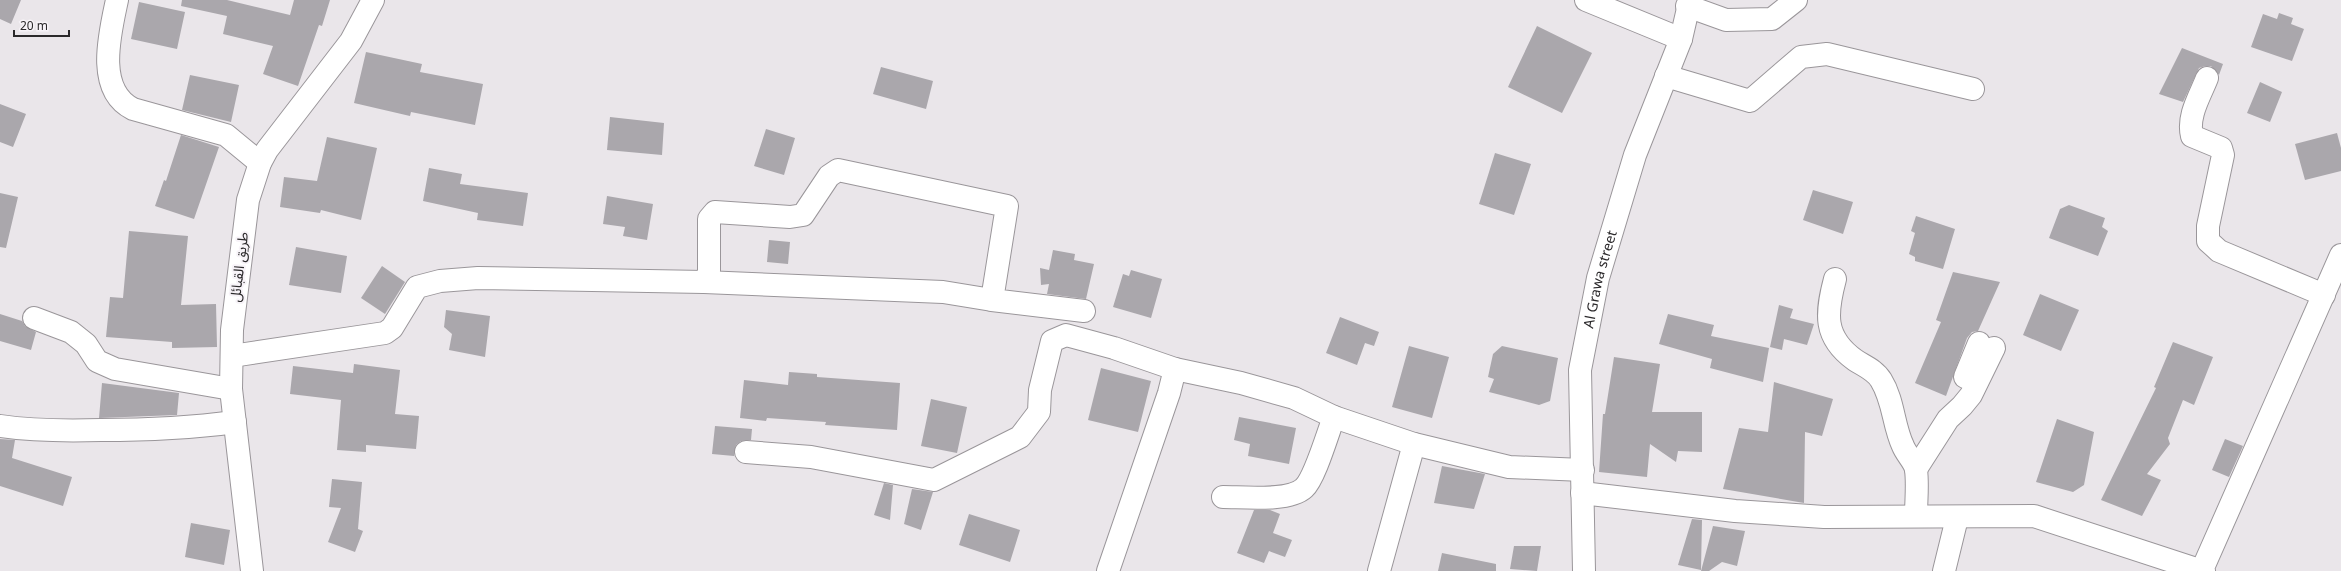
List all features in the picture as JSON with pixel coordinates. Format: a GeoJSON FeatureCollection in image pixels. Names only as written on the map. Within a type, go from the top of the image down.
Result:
{"type":"FeatureCollection","features":[{"type":"Feature","properties":{"kind":"street"},"geometry":{"type":"LineString","coordinates":[[117,0],[109,48],[110,75],[114,92],[123,104],[133,109],[226,135],[260,163]]}},
{"type":"Feature","properties":{"kind":"street","name":"طريق القبائل"},"geometry":{"type":"LineString","coordinates":[[252,571],[231,389],[232,330],[248,200],[260,163],[267,150],[351,41],[373,0]]}},
{"type":"Feature","properties":{"kind":"street"},"geometry":{"type":"LineString","coordinates":[[1586,0],[1681,39]]}},
{"type":"Feature","properties":{"kind":"street"},"geometry":{"type":"LineString","coordinates":[[1688,3],[1726,20],[1772,19],[1796,0]]}},
{"type":"Feature","properties":{"kind":"street","name":"Al Grawa street"},"geometry":{"type":"LineString","coordinates":[[1584,571],[1580,370],[1598,278],[1635,155],[1681,39],[1688,3]]}},
{"type":"Feature","properties":{"kind":"street"},"geometry":{"type":"LineString","coordinates":[[1666,76],[1750,101],[1801,57],[1827,54],[1973,89]]}},
{"type":"Feature","properties":{"kind":"street"},"geometry":{"type":"LineString","coordinates":[[2207,78],[2191,118],[2190,128],[2192,136],[2221,148],[2223,155],[2208,226],[2208,241],[2220,251],[2324,295]]}},
{"type":"Feature","properties":{"kind":"street"},"geometry":{"type":"LineString","coordinates":[[704,282],[707,279],[709,271],[709,219],[715,212],[798,216],[806,211],[829,176],[838,170],[1007,206],[992,300]]}},
{"type":"Feature","properties":{"kind":"street"},"geometry":{"type":"LineString","coordinates":[[1582,493],[1735,511],[1824,517],[1916,516],[1957,518],[2012,515],[2034,516],[2203,571],[2341,255]]}},
{"type":"Feature","properties":{"kind":"street"},"geometry":{"type":"LineString","coordinates":[[232,356],[385,333],[392,328],[417,286],[440,281],[478,278],[704,282],[943,292],[1084,312]]}},
{"type":"Feature","properties":{"kind":"street"},"geometry":{"type":"LineString","coordinates":[[1836,279],[1828,310],[1829,326],[1836,340],[1854,359],[1870,369],[1881,379],[1890,399],[1898,436],[1916,469],[1916,516]]}},
{"type":"Feature","properties":{"kind":"street"},"geometry":{"type":"LineString","coordinates":[[34,318],[71,332],[86,344],[97,361],[115,369],[231,389]]}},
{"type":"Feature","properties":{"kind":"street"},"geometry":{"type":"LineString","coordinates":[[746,452],[811,457],[934,480],[1020,437],[1039,412],[1040,390],[1052,341],[1066,335],[1114,348],[1175,369],[1241,383],[1294,398],[1334,417],[1414,444],[1509,467],[1583,470]]}},
{"type":"Feature","properties":{"kind":"street"},"geometry":{"type":"LineString","coordinates":[[1916,469],[1948,419],[1971,395],[1986,346]]}},
{"type":"Feature","properties":{"kind":"street"},"geometry":{"type":"LineString","coordinates":[[1108,571],[1169,393],[1175,369]]}},
{"type":"Feature","properties":{"kind":"street"},"geometry":{"type":"LineString","coordinates":[[1222,497],[1267,497],[1295,494],[1305,488],[1316,466],[1334,417]]}},
{"type":"Feature","properties":{"kind":"street"},"geometry":{"type":"LineString","coordinates":[[0,426],[23,430],[109,430],[192,428],[235,422]]}},
{"type":"Feature","properties":{"kind":"street"},"geometry":{"type":"LineString","coordinates":[[1379,571],[1414,444]]}},
{"type":"Feature","properties":{"kind":"street"},"geometry":{"type":"LineString","coordinates":[[1944,571],[1957,518]]}},
{"type":"Feature","properties":{"kind":"building"},"geometry":{"type":"Polygon","coordinates":[[[0,0],[21,0],[11,24],[0,19],[0,0]]]}},
{"type":"Feature","properties":{"kind":"building"},"geometry":{"type":"Polygon","coordinates":[[[182,0],[227,0],[290,15],[294,0],[330,0],[322,26],[319,25],[298,86],[263,74],[273,46],[223,34],[227,16],[181,6],[182,0]]]}},
{"type":"Feature","properties":{"kind":"building"},"geometry":{"type":"Polygon","coordinates":[[[139,2],[185,12],[177,49],[131,39],[139,2]]]}},
{"type":"Feature","properties":{"kind":"building"},"geometry":{"type":"Polygon","coordinates":[[[2279,13],[2293,18],[2291,24],[2304,29],[2292,61],[2251,47],[2263,14],[2277,19],[2279,13]]]}},
{"type":"Feature","properties":{"kind":"building"},"geometry":{"type":"Polygon","coordinates":[[[1537,26],[1592,53],[1562,113],[1508,87],[1537,26]]]}},
{"type":"Feature","properties":{"kind":"building"},"geometry":{"type":"Polygon","coordinates":[[[2182,48],[2223,64],[2219,75],[2211,66],[2199,68],[2183,102],[2159,94],[2182,48]]]}},
{"type":"Feature","properties":{"kind":"building"},"geometry":{"type":"Polygon","coordinates":[[[366,52],[422,64],[420,72],[483,84],[475,125],[411,112],[410,116],[354,103],[366,52]]]}},
{"type":"Feature","properties":{"kind":"building"},"geometry":{"type":"Polygon","coordinates":[[[881,67],[933,81],[926,109],[873,94],[881,67]]]}},
{"type":"Feature","properties":{"kind":"building"},"geometry":{"type":"Polygon","coordinates":[[[190,75],[239,85],[231,122],[182,110],[190,75]]]}},
{"type":"Feature","properties":{"kind":"building"},"geometry":{"type":"Polygon","coordinates":[[[2260,82],[2282,92],[2270,122],[2247,113],[2260,82]]]}},
{"type":"Feature","properties":{"kind":"building"},"geometry":{"type":"Polygon","coordinates":[[[0,104],[26,114],[13,147],[0,142],[0,104]]]}},
{"type":"Feature","properties":{"kind":"building"},"geometry":{"type":"Polygon","coordinates":[[[610,117],[664,123],[662,155],[607,150],[610,117]]]}},
{"type":"Feature","properties":{"kind":"building"},"geometry":{"type":"Polygon","coordinates":[[[766,129],[795,138],[784,175],[754,166],[766,129]]]}},
{"type":"Feature","properties":{"kind":"building"},"geometry":{"type":"Polygon","coordinates":[[[2337,133],[2341,148],[2341,171],[2305,180],[2295,144],[2337,133]]]}},
{"type":"Feature","properties":{"kind":"building"},"geometry":{"type":"Polygon","coordinates":[[[181,135],[219,147],[194,219],[155,206],[164,180],[166,181],[181,135]]]}},
{"type":"Feature","properties":{"kind":"building"},"geometry":{"type":"Polygon","coordinates":[[[327,137],[377,148],[361,220],[321,210],[320,213],[280,207],[284,177],[317,181],[327,137]]]}},
{"type":"Feature","properties":{"kind":"building"},"geometry":{"type":"Polygon","coordinates":[[[1495,153],[1531,164],[1514,215],[1479,204],[1495,153]]]}},
{"type":"Feature","properties":{"kind":"building"},"geometry":{"type":"Polygon","coordinates":[[[429,168],[462,174],[460,184],[528,193],[523,226],[477,220],[478,213],[423,201],[429,168]]]}},
{"type":"Feature","properties":{"kind":"building"},"geometry":{"type":"Polygon","coordinates":[[[1813,190],[1853,202],[1843,234],[1803,220],[1813,190]]]}},
{"type":"Feature","properties":{"kind":"building"},"geometry":{"type":"Polygon","coordinates":[[[0,193],[18,197],[6,248],[0,247],[0,193]]]}},
{"type":"Feature","properties":{"kind":"building"},"geometry":{"type":"Polygon","coordinates":[[[607,196],[653,204],[647,240],[623,236],[625,227],[603,224],[607,196]]]}},
{"type":"Feature","properties":{"kind":"building"},"geometry":{"type":"Polygon","coordinates":[[[2069,205],[2105,218],[2102,227],[2108,231],[2098,256],[2049,238],[2060,209],[2069,205]]]}},
{"type":"Feature","properties":{"kind":"building"},"geometry":{"type":"Polygon","coordinates":[[[1916,216],[1955,229],[1943,269],[1915,261],[1915,257],[1909,254],[1915,233],[1911,231],[1916,216]]]}},
{"type":"Feature","properties":{"kind":"building"},"geometry":{"type":"Polygon","coordinates":[[[129,231],[188,236],[181,305],[216,304],[217,347],[172,348],[172,342],[106,337],[110,297],[123,298],[129,231]]]}},
{"type":"Feature","properties":{"kind":"building"},"geometry":{"type":"Polygon","coordinates":[[[769,240],[790,242],[788,264],[767,262],[769,240]]]}},
{"type":"Feature","properties":{"kind":"building"},"geometry":{"type":"Polygon","coordinates":[[[296,247],[347,256],[341,293],[289,285],[296,247]]]}},
{"type":"Feature","properties":{"kind":"building"},"geometry":{"type":"Polygon","coordinates":[[[1053,250],[1075,254],[1074,260],[1094,264],[1086,299],[1047,294],[1049,284],[1041,285],[1040,268],[1049,270],[1053,250]]]}},
{"type":"Feature","properties":{"kind":"building"},"geometry":{"type":"Polygon","coordinates":[[[382,266],[405,282],[385,314],[361,298],[382,266]]]}},
{"type":"Feature","properties":{"kind":"building"},"geometry":{"type":"Polygon","coordinates":[[[1131,270],[1162,279],[1151,318],[1113,307],[1123,274],[1129,276],[1131,270]]]}},
{"type":"Feature","properties":{"kind":"building"},"geometry":{"type":"Polygon","coordinates":[[[1953,272],[2000,282],[1978,331],[1972,332],[1967,338],[1946,396],[1915,383],[1941,322],[1936,320],[1953,272]]]}},
{"type":"Feature","properties":{"kind":"building"},"geometry":{"type":"Polygon","coordinates":[[[2040,294],[2079,310],[2061,351],[2023,335],[2040,294]]]}},
{"type":"Feature","properties":{"kind":"building"},"geometry":{"type":"Polygon","coordinates":[[[1779,305],[1793,309],[1790,318],[1814,324],[1807,345],[1784,339],[1782,350],[1770,347],[1779,305]]]}},
{"type":"Feature","properties":{"kind":"building"},"geometry":{"type":"Polygon","coordinates":[[[446,310],[490,316],[485,357],[449,350],[452,334],[444,327],[446,310]]]}},
{"type":"Feature","properties":{"kind":"building"},"geometry":{"type":"Polygon","coordinates":[[[0,314],[22,321],[25,326],[36,332],[31,350],[0,341],[0,314]]]}},
{"type":"Feature","properties":{"kind":"building"},"geometry":{"type":"Polygon","coordinates":[[[1668,314],[1714,325],[1711,336],[1769,348],[1763,382],[1710,368],[1712,359],[1659,344],[1668,314]]]}},
{"type":"Feature","properties":{"kind":"building"},"geometry":{"type":"Polygon","coordinates":[[[1340,317],[1379,332],[1374,346],[1365,343],[1357,365],[1326,353],[1340,317]]]}},
{"type":"Feature","properties":{"kind":"building"},"geometry":{"type":"Polygon","coordinates":[[[2173,342],[2213,357],[2194,405],[2183,400],[2168,438],[2170,444],[2147,474],[2161,480],[2142,516],[2101,500],[2156,388],[2154,387],[2173,342]]]}},
{"type":"Feature","properties":{"kind":"building"},"geometry":{"type":"Polygon","coordinates":[[[1409,346],[1449,357],[1432,418],[1392,407],[1409,346]]]}},
{"type":"Feature","properties":{"kind":"building"},"geometry":{"type":"Polygon","coordinates":[[[1502,346],[1558,358],[1550,401],[1539,405],[1489,392],[1494,379],[1488,377],[1493,354],[1502,346]]]}},
{"type":"Feature","properties":{"kind":"building"},"geometry":{"type":"Polygon","coordinates":[[[1614,357],[1660,364],[1652,412],[1702,412],[1702,452],[1678,451],[1676,462],[1650,444],[1647,477],[1599,472],[1603,414],[1605,414],[1614,357]]]}},
{"type":"Feature","properties":{"kind":"building"},"geometry":{"type":"Polygon","coordinates":[[[354,364],[400,370],[395,414],[419,416],[416,449],[366,445],[366,452],[337,450],[341,400],[290,394],[293,366],[353,373],[354,364]]]}},
{"type":"Feature","properties":{"kind":"building"},"geometry":{"type":"Polygon","coordinates":[[[1101,368],[1151,381],[1138,432],[1088,420],[1101,368]]]}},
{"type":"Feature","properties":{"kind":"building"},"geometry":{"type":"Polygon","coordinates":[[[789,372],[817,374],[817,377],[900,383],[897,430],[825,425],[826,422],[767,418],[766,421],[740,418],[744,380],[788,385],[789,372]]]}},
{"type":"Feature","properties":{"kind":"building"},"geometry":{"type":"Polygon","coordinates":[[[1774,382],[1833,399],[1822,436],[1805,432],[1804,503],[1723,489],[1739,428],[1768,432],[1774,382]]]}},
{"type":"Feature","properties":{"kind":"building"},"geometry":{"type":"Polygon","coordinates":[[[102,383],[179,393],[177,415],[99,418],[102,383]]]}},
{"type":"Feature","properties":{"kind":"building"},"geometry":{"type":"Polygon","coordinates":[[[931,399],[967,407],[957,453],[921,446],[931,399]]]}},
{"type":"Feature","properties":{"kind":"building"},"geometry":{"type":"Polygon","coordinates":[[[1239,417],[1296,428],[1289,464],[1248,456],[1250,444],[1234,440],[1239,417]]]}},
{"type":"Feature","properties":{"kind":"building"},"geometry":{"type":"Polygon","coordinates":[[[2057,419],[2094,432],[2084,485],[2073,492],[2036,482],[2057,419]]]}},
{"type":"Feature","properties":{"kind":"building"},"geometry":{"type":"Polygon","coordinates":[[[715,426],[752,429],[751,440],[741,441],[736,445],[734,456],[712,454],[715,426]]]}},
{"type":"Feature","properties":{"kind":"building"},"geometry":{"type":"Polygon","coordinates":[[[0,439],[15,440],[12,458],[72,477],[63,506],[0,486],[0,439]]]}},
{"type":"Feature","properties":{"kind":"building"},"geometry":{"type":"Polygon","coordinates":[[[2225,439],[2243,446],[2229,477],[2212,470],[2225,439]]]}},
{"type":"Feature","properties":{"kind":"building"},"geometry":{"type":"Polygon","coordinates":[[[1442,466],[1485,474],[1474,509],[1434,503],[1442,466]]]}},
{"type":"Feature","properties":{"kind":"building"},"geometry":{"type":"Polygon","coordinates":[[[332,479],[362,482],[358,529],[363,531],[355,552],[328,542],[341,508],[329,507],[332,479]]]}},
{"type":"Feature","properties":{"kind":"building"},"geometry":{"type":"Polygon","coordinates":[[[884,483],[893,485],[890,520],[874,515],[884,483]]]}},
{"type":"Feature","properties":{"kind":"building"},"geometry":{"type":"Polygon","coordinates":[[[912,489],[933,492],[921,530],[904,524],[912,489]]]}},
{"type":"Feature","properties":{"kind":"building"},"geometry":{"type":"Polygon","coordinates":[[[1254,510],[1270,510],[1280,514],[1273,533],[1292,540],[1285,557],[1269,551],[1264,563],[1237,553],[1254,510]]]}},
{"type":"Feature","properties":{"kind":"building"},"geometry":{"type":"Polygon","coordinates":[[[969,514],[1020,530],[1010,562],[959,545],[969,514]]]}},
{"type":"Feature","properties":{"kind":"building"},"geometry":{"type":"Polygon","coordinates":[[[1692,519],[1702,520],[1701,570],[1678,565],[1692,519]]]}},
{"type":"Feature","properties":{"kind":"building"},"geometry":{"type":"Polygon","coordinates":[[[191,523],[230,530],[224,565],[185,557],[191,523]]]}},
{"type":"Feature","properties":{"kind":"building"},"geometry":{"type":"Polygon","coordinates":[[[1713,526],[1745,531],[1737,566],[1722,562],[1709,571],[1701,571],[1713,526]]]}},
{"type":"Feature","properties":{"kind":"building"},"geometry":{"type":"Polygon","coordinates":[[[1514,546],[1541,546],[1537,571],[1510,569],[1514,546]]]}},
{"type":"Feature","properties":{"kind":"building"},"geometry":{"type":"Polygon","coordinates":[[[1442,553],[1496,564],[1496,571],[1438,571],[1442,553]]]}}]}
